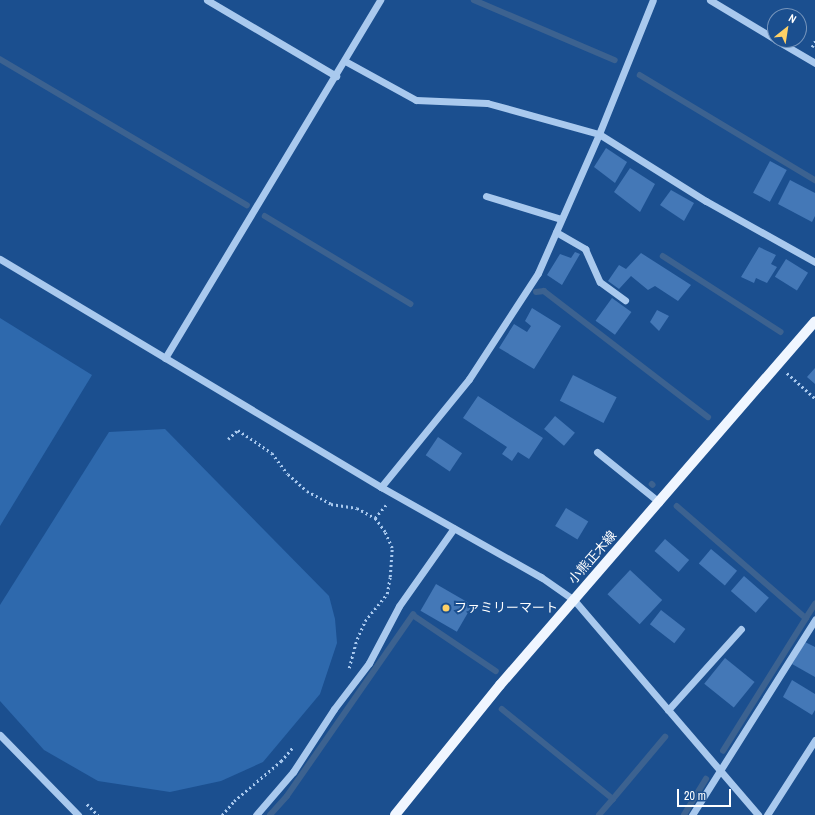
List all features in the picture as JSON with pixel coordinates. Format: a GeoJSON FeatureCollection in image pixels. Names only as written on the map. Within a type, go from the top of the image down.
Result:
{"type":"FeatureCollection","features":[{"type":"Feature","properties":{"kind":"main road","name":"小熊正木線"},"geometry":{"type":"LineString","coordinates":[[395,815],[500,685],[815,321]]}},
{"type":"Feature","properties":{"kind":"street"},"geometry":{"type":"LineString","coordinates":[[208,0],[336,76]]}},
{"type":"Feature","properties":{"kind":"street"},"geometry":{"type":"LineString","coordinates":[[165,358],[336,76],[380,0]]}},
{"type":"Feature","properties":{"kind":"street"},"geometry":{"type":"LineString","coordinates":[[381,487],[469,379],[538,273],[598,134],[653,0]]}},
{"type":"Feature","properties":{"kind":"street"},"geometry":{"type":"LineString","coordinates":[[710,0],[767,35]]}},
{"type":"Feature","properties":{"kind":"street"},"geometry":{"type":"LineString","coordinates":[[790,48],[815,63]]}},
{"type":"Feature","properties":{"kind":"street"},"geometry":{"type":"LineString","coordinates":[[345,61],[416,100],[487,103],[598,134],[706,201],[815,262]]}},
{"type":"Feature","properties":{"kind":"street"},"geometry":{"type":"LineString","coordinates":[[486,196],[562,219]]}},
{"type":"Feature","properties":{"kind":"street"},"geometry":{"type":"LineString","coordinates":[[556,232],[584,249],[600,282],[625,300]]}},
{"type":"Feature","properties":{"kind":"street"},"geometry":{"type":"LineString","coordinates":[[0,258],[381,487],[541,577],[574,600],[758,815]]}},
{"type":"Feature","properties":{"kind":"street"},"geometry":{"type":"LineString","coordinates":[[597,452],[659,502]]}},
{"type":"Feature","properties":{"kind":"street"},"geometry":{"type":"LineString","coordinates":[[256,815],[293,772],[334,709],[370,663],[399,606],[454,528]]}},
{"type":"Feature","properties":{"kind":"street"},"geometry":{"type":"LineString","coordinates":[[692,815],[815,620]]}},
{"type":"Feature","properties":{"kind":"street"},"geometry":{"type":"LineString","coordinates":[[668,710],[741,629]]}},
{"type":"Feature","properties":{"kind":"street"},"geometry":{"type":"LineString","coordinates":[[0,735],[78,815]]}},
{"type":"Feature","properties":{"kind":"street"},"geometry":{"type":"LineString","coordinates":[[767,815],[815,740]]}},
{"type":"Feature","properties":{"kind":"path"},"geometry":{"type":"LineString","coordinates":[[777,365],[815,398]]}},
{"type":"Feature","properties":{"kind":"path"},"geometry":{"type":"LineString","coordinates":[[228,439],[238,430],[272,453],[288,474],[307,491],[331,504],[357,508],[375,518],[386,532],[392,548],[390,578],[386,594],[365,620],[348,668]]}},
{"type":"Feature","properties":{"kind":"path"},"geometry":{"type":"LineString","coordinates":[[375,518],[386,505]]}},
{"type":"Feature","properties":{"kind":"path"},"geometry":{"type":"LineString","coordinates":[[222,815],[234,801],[281,761],[296,743]]}},
{"type":"Feature","properties":{"kind":"shaded area"},"geometry":{"type":"Polygon","coordinates":[[[0,318],[92,375],[0,526],[0,318]]]}},
{"type":"Feature","properties":{"kind":"shaded area"},"geometry":{"type":"Polygon","coordinates":[[[165,429],[329,596],[335,619],[337,643],[320,694],[263,762],[221,781],[170,792],[98,781],[44,750],[0,701],[0,605],[109,432],[165,429]]]}},
{"type":"Feature","properties":{"kind":"building"},"geometry":{"type":"Polygon","coordinates":[[[606,148],[627,162],[615,183],[594,167],[606,148]]]}},
{"type":"Feature","properties":{"kind":"building"},"geometry":{"type":"Polygon","coordinates":[[[770,161],[787,170],[770,202],[753,193],[770,161]]]}},
{"type":"Feature","properties":{"kind":"building"},"geometry":{"type":"Polygon","coordinates":[[[630,168],[655,184],[640,212],[614,192],[630,168]]]}},
{"type":"Feature","properties":{"kind":"building"},"geometry":{"type":"Polygon","coordinates":[[[790,180],[815,193],[815,216],[812,222],[778,204],[790,180]]]}},
{"type":"Feature","properties":{"kind":"building"},"geometry":{"type":"Polygon","coordinates":[[[671,190],[694,203],[684,221],[660,205],[671,190]]]}},
{"type":"Feature","properties":{"kind":"building"},"geometry":{"type":"Polygon","coordinates":[[[759,247],[776,255],[771,264],[777,267],[767,283],[756,278],[754,283],[741,277],[759,247]]]}},
{"type":"Feature","properties":{"kind":"building"},"geometry":{"type":"Polygon","coordinates":[[[575,252],[580,254],[562,285],[547,275],[560,254],[571,258],[575,252]]]}},
{"type":"Feature","properties":{"kind":"building"},"geometry":{"type":"Polygon","coordinates":[[[641,253],[691,285],[678,301],[655,286],[648,290],[631,276],[619,289],[608,281],[619,265],[626,269],[641,253]]]}},
{"type":"Feature","properties":{"kind":"building"},"geometry":{"type":"Polygon","coordinates":[[[786,259],[808,273],[797,291],[775,277],[786,259]]]}},
{"type":"Feature","properties":{"kind":"building"},"geometry":{"type":"Polygon","coordinates":[[[612,298],[631,312],[615,335],[596,321],[612,298]]]}},
{"type":"Feature","properties":{"kind":"building"},"geometry":{"type":"Polygon","coordinates":[[[532,308],[561,326],[534,369],[499,348],[514,324],[527,332],[531,326],[525,321],[532,308]]]}},
{"type":"Feature","properties":{"kind":"building"},"geometry":{"type":"Polygon","coordinates":[[[657,310],[669,316],[659,331],[650,322],[657,310]]]}},
{"type":"Feature","properties":{"kind":"building"},"geometry":{"type":"Polygon","coordinates":[[[815,368],[815,384],[807,377],[815,368]]]}},
{"type":"Feature","properties":{"kind":"building"},"geometry":{"type":"Polygon","coordinates":[[[573,375],[617,397],[603,423],[560,401],[573,375]]]}},
{"type":"Feature","properties":{"kind":"building"},"geometry":{"type":"Polygon","coordinates":[[[478,396],[543,438],[529,459],[518,452],[512,461],[502,454],[507,447],[463,418],[478,396]]]}},
{"type":"Feature","properties":{"kind":"building"},"geometry":{"type":"Polygon","coordinates":[[[555,416],[575,433],[564,446],[544,429],[555,416]]]}},
{"type":"Feature","properties":{"kind":"building"},"geometry":{"type":"Polygon","coordinates":[[[438,437],[462,453],[450,471],[426,455],[438,437]]]}},
{"type":"Feature","properties":{"kind":"building"},"geometry":{"type":"Polygon","coordinates":[[[566,508],[588,521],[577,539],[555,526],[566,508]]]}},
{"type":"Feature","properties":{"kind":"building"},"geometry":{"type":"Polygon","coordinates":[[[665,539],[689,560],[679,572],[655,551],[665,539]]]}},
{"type":"Feature","properties":{"kind":"building"},"geometry":{"type":"Polygon","coordinates":[[[711,549],[737,571],[725,585],[699,564],[711,549]]]}},
{"type":"Feature","properties":{"kind":"building"},"geometry":{"type":"Polygon","coordinates":[[[630,570],[662,600],[640,624],[607,594],[630,570]]]}},
{"type":"Feature","properties":{"kind":"building"},"geometry":{"type":"Polygon","coordinates":[[[744,576],[769,598],[756,613],[731,591],[744,576]]]}},
{"type":"Feature","properties":{"kind":"building","name":"ファミリーマート"},"geometry":{"type":"Polygon","coordinates":[[[436,584],[472,605],[457,632],[420,611],[436,584]]]}},
{"type":"Feature","properties":{"kind":"building"},"geometry":{"type":"Polygon","coordinates":[[[661,610],[685,629],[674,643],[650,624],[661,610]]]}},
{"type":"Feature","properties":{"kind":"building"},"geometry":{"type":"Polygon","coordinates":[[[805,642],[815,647],[815,677],[792,664],[805,642]]]}},
{"type":"Feature","properties":{"kind":"building"},"geometry":{"type":"Polygon","coordinates":[[[725,658],[755,682],[734,708],[704,684],[725,658]]]}},
{"type":"Feature","properties":{"kind":"building"},"geometry":{"type":"Polygon","coordinates":[[[792,680],[815,694],[815,710],[812,715],[783,697],[792,680]]]}},
{"type":"Feature","properties":{"kind":"waterway"},"geometry":{"type":"LineString","coordinates":[[474,0],[615,60]]}},
{"type":"Feature","properties":{"kind":"waterway"},"geometry":{"type":"LineString","coordinates":[[0,59],[247,205]]}},
{"type":"Feature","properties":{"kind":"waterway"},"geometry":{"type":"LineString","coordinates":[[640,75],[815,180]]}},
{"type":"Feature","properties":{"kind":"waterway"},"geometry":{"type":"LineString","coordinates":[[265,216],[411,304]]}},
{"type":"Feature","properties":{"kind":"waterway"},"geometry":{"type":"LineString","coordinates":[[663,256],[781,332]]}},
{"type":"Feature","properties":{"kind":"waterway"},"geometry":{"type":"LineString","coordinates":[[536,292],[544,291],[708,417]]}},
{"type":"Feature","properties":{"kind":"waterway"},"geometry":{"type":"LineString","coordinates":[[677,506],[806,618],[815,604]]}},
{"type":"Feature","properties":{"kind":"waterway"},"geometry":{"type":"LineString","coordinates":[[270,815],[287,796],[413,615],[496,671]]}},
{"type":"Feature","properties":{"kind":"waterway"},"geometry":{"type":"LineString","coordinates":[[723,751],[806,618]]}},
{"type":"Feature","properties":{"kind":"waterway"},"geometry":{"type":"LineString","coordinates":[[502,709],[613,799],[665,737]]}},
{"type":"Feature","properties":{"kind":"waterway"},"geometry":{"type":"LineString","coordinates":[[684,815],[706,779]]}},
{"type":"Feature","properties":{"kind":"waterway"},"geometry":{"type":"LineString","coordinates":[[599,815],[613,799]]}},
{"type":"Feature","properties":{"kind":"place","name":"ファミリーマート"},"geometry":{"type":"Point","coordinates":[446,608]}}]}
